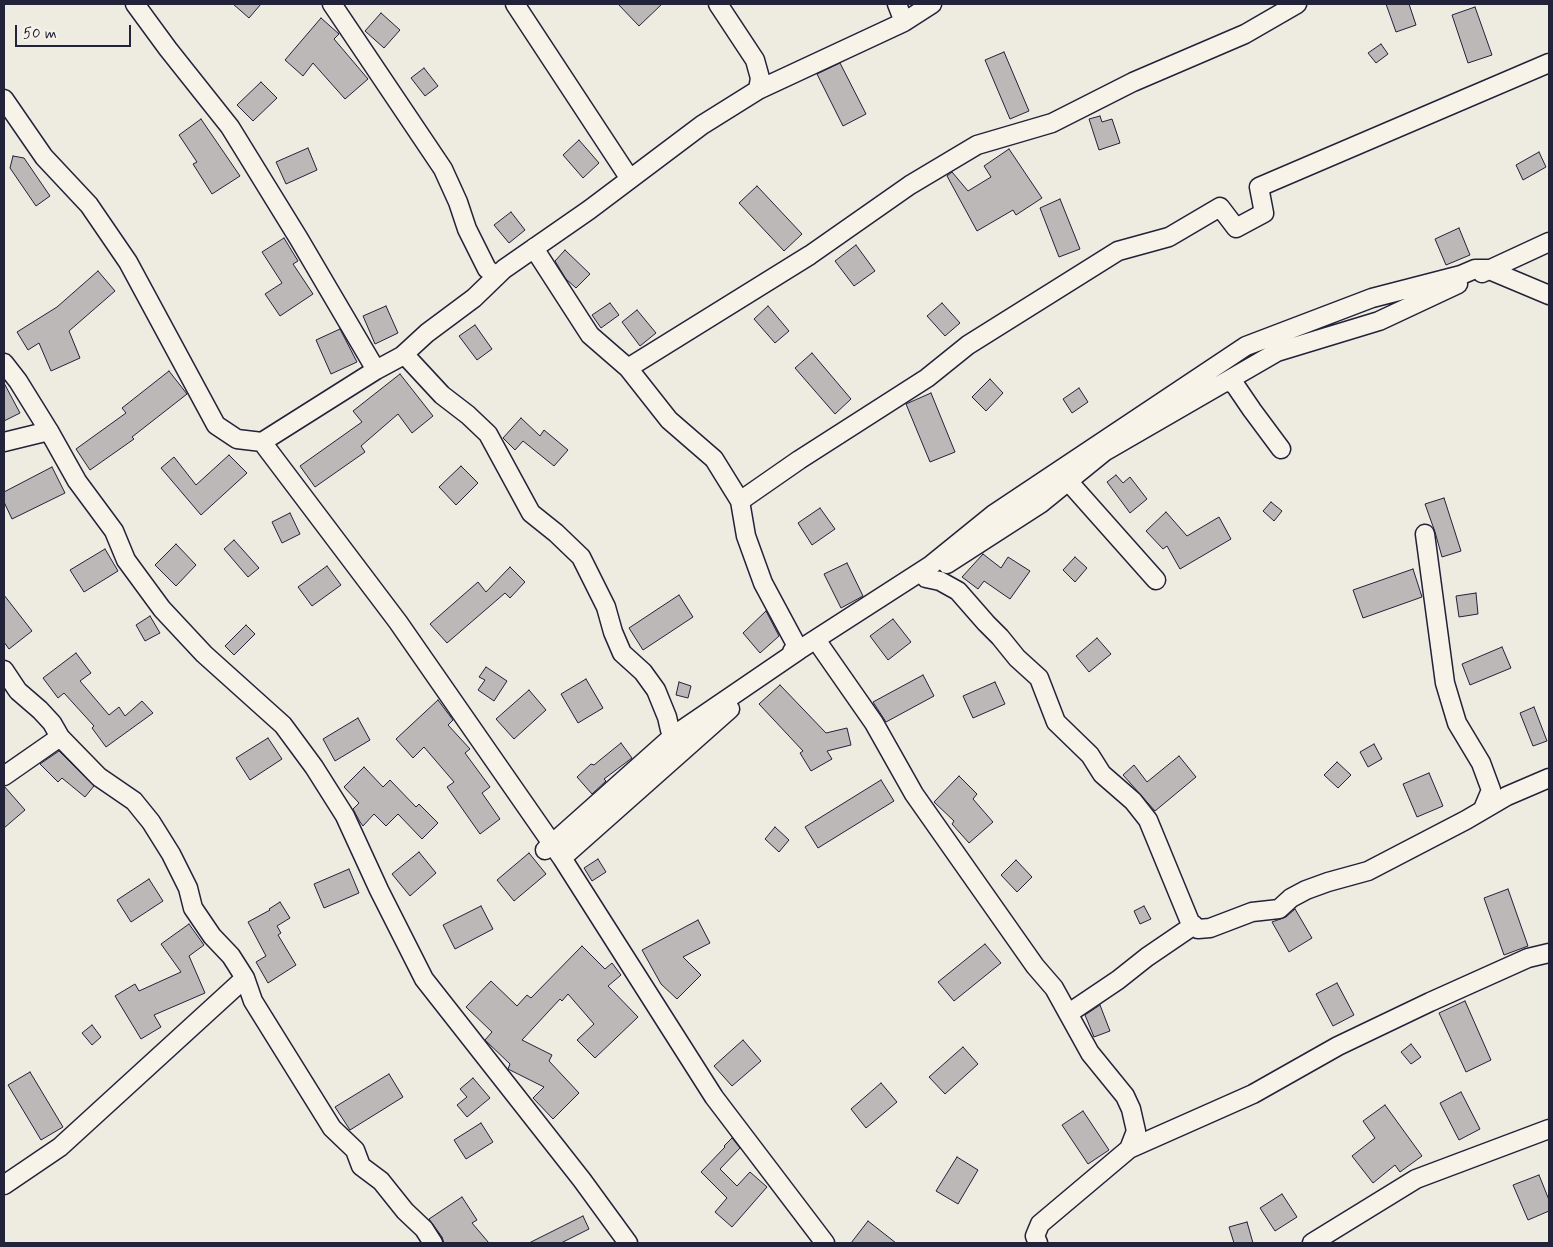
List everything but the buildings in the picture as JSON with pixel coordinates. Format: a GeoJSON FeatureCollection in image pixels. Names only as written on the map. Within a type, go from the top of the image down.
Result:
{"type":"FeatureCollection","features":[{"type":"Feature","properties":{"kind":"street"},"geometry":{"type":"LineString","coordinates":[[135,4],[230,127],[376,370]]}},
{"type":"Feature","properties":{"kind":"street"},"geometry":{"type":"LineString","coordinates":[[332,4],[443,169],[458,202],[466,229],[487,269],[497,276]]}},
{"type":"Feature","properties":{"kind":"street"},"geometry":{"type":"LineString","coordinates":[[515,4],[630,179]]}},
{"type":"Feature","properties":{"kind":"street"},"geometry":{"type":"LineString","coordinates":[[718,4],[755,60],[760,78],[758,90]]}},
{"type":"Feature","properties":{"kind":"street"},"geometry":{"type":"LineString","coordinates":[[897,4],[904,22]]}},
{"type":"Feature","properties":{"kind":"street"},"geometry":{"type":"LineString","coordinates":[[4,99],[44,157],[89,206],[128,262],[216,426],[237,439],[262,442],[404,354],[427,333],[474,298],[504,268],[589,210],[702,125],[758,90],[904,22],[932,4]]}},
{"type":"Feature","properties":{"kind":"street"},"geometry":{"type":"LineString","coordinates":[[628,368],[810,255],[910,185],[977,145],[1052,123],[1133,82],[1245,34],[1297,4]]}},
{"type":"Feature","properties":{"kind":"street"},"geometry":{"type":"LineString","coordinates":[[740,501],[799,460],[927,378],[968,345],[1118,251],[1170,237],[1220,207],[1236,228],[1264,213],[1259,187],[1549,63]]}},
{"type":"Feature","properties":{"kind":"street"},"geometry":{"type":"LineString","coordinates":[[562,858],[794,653],[821,647],[1040,504],[1104,452],[1277,352],[1379,321],[1549,242]]}},
{"type":"Feature","properties":{"kind":"street"},"geometry":{"type":"LineString","coordinates":[[535,247],[590,335],[628,368],[669,420],[714,459],[740,501],[746,536],[763,583],[794,653]]}},
{"type":"Feature","properties":{"kind":"street"},"geometry":{"type":"LineString","coordinates":[[545,850],[673,736],[794,653],[930,566],[994,514],[1246,346],[1372,298],[1461,275],[1475,269],[1487,269],[1549,295]]}},
{"type":"Feature","properties":{"kind":"street"},"geometry":{"type":"LineString","coordinates":[[404,354],[442,395],[468,415],[488,434],[531,514],[556,533],[581,557],[606,607],[613,632],[622,653],[643,672],[656,690],[670,730],[686,748]]}},
{"type":"Feature","properties":{"kind":"street"},"geometry":{"type":"LineString","coordinates":[[4,363],[18,381],[49,431],[77,481],[114,531],[126,560],[162,609],[204,654],[283,725],[314,767],[345,816],[379,890],[424,979],[582,1180],[628,1243]]}},
{"type":"Feature","properties":{"kind":"street"},"geometry":{"type":"LineString","coordinates":[[1227,381],[1236,385],[1280,449]]}},
{"type":"Feature","properties":{"kind":"street"},"geometry":{"type":"LineString","coordinates":[[4,442],[49,431]]}},
{"type":"Feature","properties":{"kind":"street"},"geometry":{"type":"LineString","coordinates":[[262,442],[398,622],[562,858],[714,1097],[826,1243]]}},
{"type":"Feature","properties":{"kind":"street"},"geometry":{"type":"LineString","coordinates":[[1059,470],[1156,580]]}},
{"type":"Feature","properties":{"kind":"street"},"geometry":{"type":"LineString","coordinates":[[1425,534],[1445,683],[1457,723],[1481,763],[1491,790],[1483,810]]}},
{"type":"Feature","properties":{"kind":"street"},"geometry":{"type":"LineString","coordinates":[[926,578],[940,581],[958,590],[1017,658],[1040,678],[1056,722],[1090,755],[1102,774],[1133,801],[1148,820],[1190,922],[1198,929],[1210,928],[1252,912],[1279,909],[1291,898],[1306,890],[1368,871],[1466,820],[1507,796],[1549,778]]}},
{"type":"Feature","properties":{"kind":"street"},"geometry":{"type":"LineString","coordinates":[[821,647],[874,723],[919,802],[1035,966],[1054,988],[1090,1052],[1125,1096],[1132,1110],[1136,1132],[1129,1149]]}},
{"type":"Feature","properties":{"kind":"street"},"geometry":{"type":"LineString","coordinates":[[4,670],[18,691],[52,723],[60,737],[99,777],[134,800],[151,822],[171,854],[188,888],[193,908],[212,936],[231,956],[245,978],[253,1001],[332,1128],[355,1150],[361,1166],[381,1181],[405,1211],[424,1229],[433,1243]]}},
{"type":"Feature","properties":{"kind":"street"},"geometry":{"type":"LineString","coordinates":[[4,776],[60,737]]}},
{"type":"Feature","properties":{"kind":"street"},"geometry":{"type":"LineString","coordinates":[[1069,1013],[1194,926]]}},
{"type":"Feature","properties":{"kind":"street"},"geometry":{"type":"LineString","coordinates":[[1038,1243],[1035,1236],[1040,1224],[1129,1149],[1253,1094],[1338,1046],[1430,1002],[1528,958],[1549,952]]}},
{"type":"Feature","properties":{"kind":"street"},"geometry":{"type":"LineString","coordinates":[[4,1185],[60,1147],[245,978]]}},
{"type":"Feature","properties":{"kind":"street"},"geometry":{"type":"LineString","coordinates":[[1312,1243],[1416,1179],[1549,1129]]}}]}
